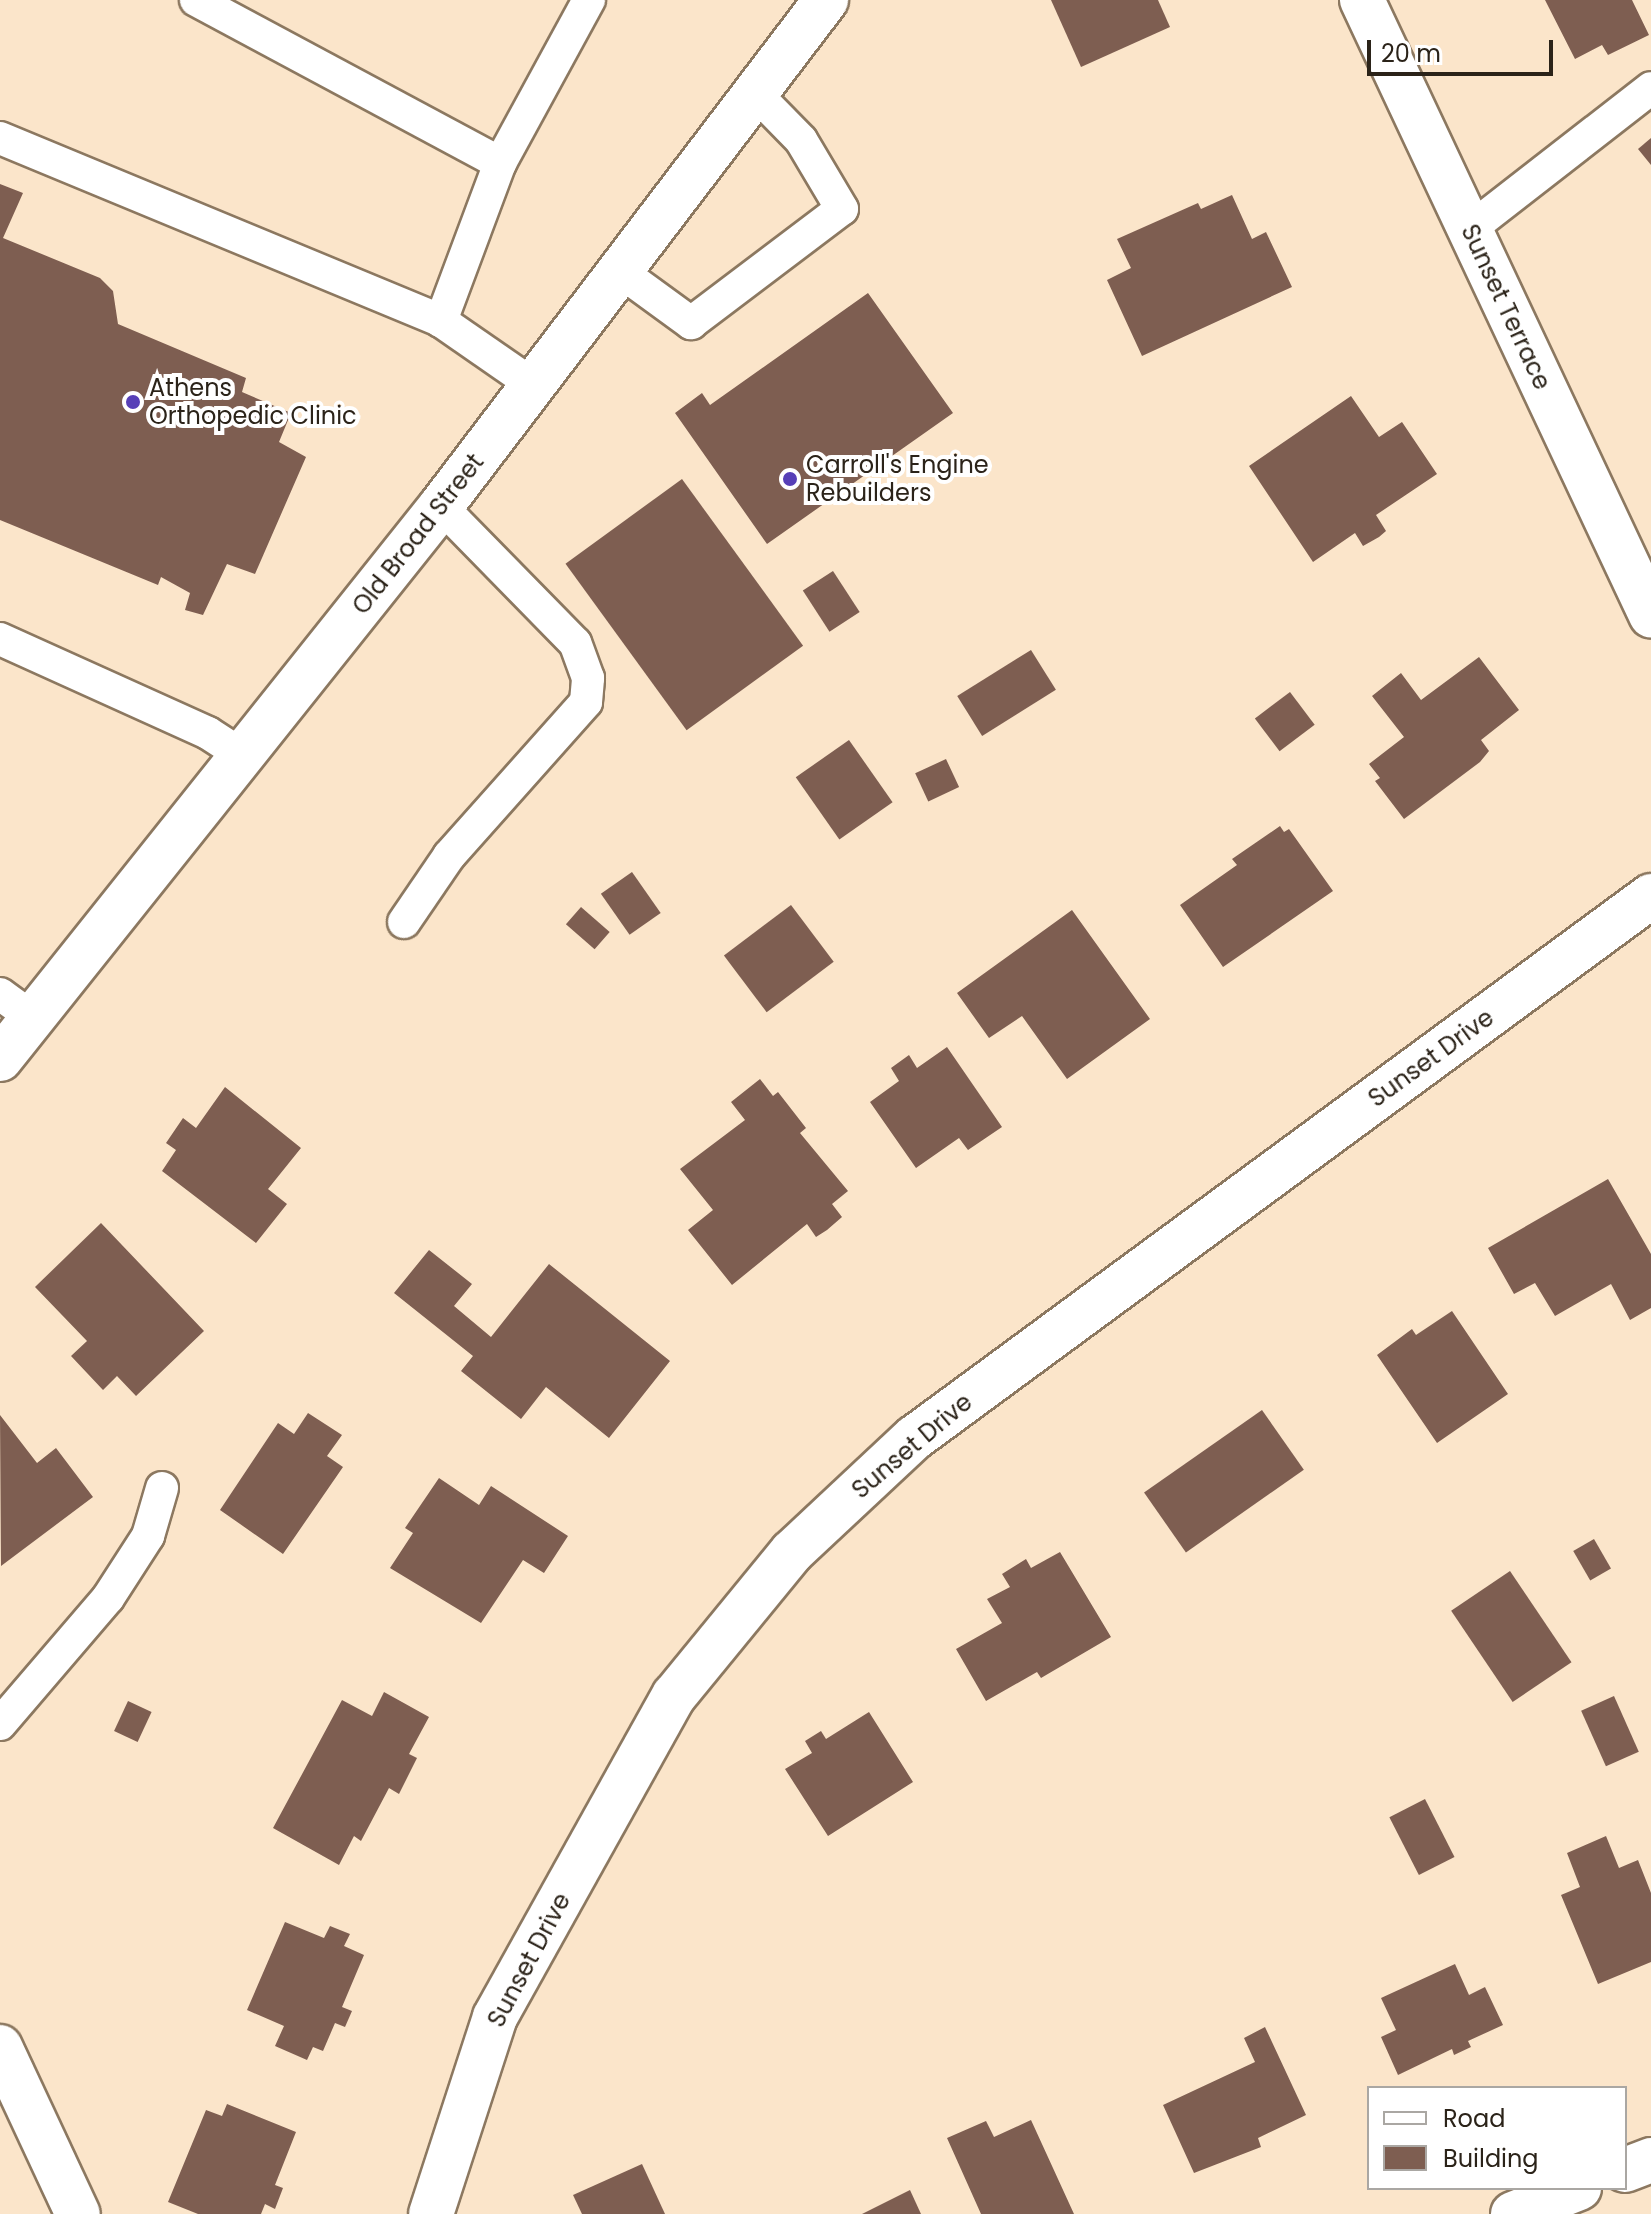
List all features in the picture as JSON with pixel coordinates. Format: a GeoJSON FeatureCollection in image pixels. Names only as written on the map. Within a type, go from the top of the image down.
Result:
{"type":"FeatureCollection","features":[{"type":"Feature","properties":{"kind":"street","name":"Old Broad Street"},"geometry":{"type":"LineString","coordinates":[[0,1059],[16,1006],[242,755],[535,386],[826,0]]}},
{"type":"Feature","properties":{"kind":"street","name":"Sunset Terrace"},"geometry":{"type":"LineString","coordinates":[[1362,0],[1651,615]]}},
{"type":"Feature","properties":{"kind":"street","name":"Sunset Drive"},"geometry":{"type":"LineString","coordinates":[[431,2214],[495,2017],[674,1696],[792,1552],[914,1438],[1651,896]]}},
{"type":"Feature","properties":{"kind":"street"},"geometry":{"type":"LineString","coordinates":[[0,2047],[78,2214]]}},
{"type":"Feature","properties":{"kind":"street"},"geometry":{"type":"LineString","coordinates":[[1627,2169],[1651,2160]]}},
{"type":"Feature","properties":{"kind":"street"},"geometry":{"type":"LineString","coordinates":[[1513,2214],[1574,2190]]}},
{"type":"Feature","properties":{"kind":"lane"},"geometry":{"type":"LineString","coordinates":[[196,0],[500,163]]}},
{"type":"Feature","properties":{"kind":"lane"},"geometry":{"type":"LineString","coordinates":[[441,321],[500,163],[589,0]]}},
{"type":"Feature","properties":{"kind":"lane"},"geometry":{"type":"LineString","coordinates":[[1470,229],[1651,88]]}},
{"type":"Feature","properties":{"kind":"lane"},"geometry":{"type":"LineString","coordinates":[[621,272],[691,323],[842,209],[801,140],[755,93]]}},
{"type":"Feature","properties":{"kind":"lane"},"geometry":{"type":"LineString","coordinates":[[0,138],[441,321],[535,386]]}},
{"type":"Feature","properties":{"kind":"lane"},"geometry":{"type":"LineString","coordinates":[[404,922],[449,856],[586,702],[588,678],[575,643],[441,506]]}},
{"type":"Feature","properties":{"kind":"lane"},"geometry":{"type":"LineString","coordinates":[[0,639],[208,733],[242,755]]}},
{"type":"Feature","properties":{"kind":"lane"},"geometry":{"type":"LineString","coordinates":[[0,1724],[108,1598],[148,1536],[162,1488]]}},
{"type":"Feature","properties":{"kind":"building"},"geometry":{"type":"Polygon","coordinates":[[[1051,0],[1158,0],[1170,27],[1081,67],[1051,0]]]}},
{"type":"Feature","properties":{"kind":"building"},"geometry":{"type":"Polygon","coordinates":[[[1545,0],[1632,0],[1649,35],[1608,55],[1602,45],[1575,59],[1545,0]]]}},
{"type":"Feature","properties":{"kind":"building"},"geometry":{"type":"Polygon","coordinates":[[[1651,138],[1651,165],[1638,149],[1651,138]]]}},
{"type":"Feature","properties":{"kind":"building","name":"Athens Orthopedic Clinic"},"geometry":{"type":"Polygon","coordinates":[[[0,184],[23,193],[3,238],[100,278],[113,291],[118,324],[246,378],[242,392],[291,413],[279,442],[306,457],[255,574],[227,564],[203,615],[185,610],[190,593],[161,577],[158,585],[0,520],[0,184]]]}},
{"type":"Feature","properties":{"kind":"building"},"geometry":{"type":"Polygon","coordinates":[[[1232,195],[1252,239],[1266,232],[1292,287],[1142,356],[1107,280],[1131,268],[1117,239],[1198,203],[1201,209],[1232,195]]]}},
{"type":"Feature","properties":{"kind":"building","name":"Carroll's Engine Rebuilders"},"geometry":{"type":"Polygon","coordinates":[[[868,293],[953,413],[767,544],[675,413],[702,393],[710,405],[868,293]]]}},
{"type":"Feature","properties":{"kind":"building"},"geometry":{"type":"Polygon","coordinates":[[[1351,396],[1379,437],[1402,422],[1437,474],[1376,515],[1386,531],[1379,537],[1363,546],[1355,533],[1313,562],[1249,466],[1351,396]]]}},
{"type":"Feature","properties":{"kind":"building"},"geometry":{"type":"Polygon","coordinates":[[[682,479],[803,646],[687,730],[566,564],[682,479]]]}},
{"type":"Feature","properties":{"kind":"building"},"geometry":{"type":"Polygon","coordinates":[[[833,571],[860,612],[829,632],[803,591],[833,571]]]}},
{"type":"Feature","properties":{"kind":"building"},"geometry":{"type":"Polygon","coordinates":[[[1031,650],[1056,690],[982,736],[957,696],[1031,650]]]}},
{"type":"Feature","properties":{"kind":"building"},"geometry":{"type":"Polygon","coordinates":[[[1479,657],[1519,710],[1481,740],[1489,751],[1480,762],[1404,819],[1375,781],[1380,778],[1369,764],[1404,737],[1372,696],[1401,673],[1421,700],[1479,657]]]}},
{"type":"Feature","properties":{"kind":"building"},"geometry":{"type":"Polygon","coordinates":[[[1290,692],[1315,725],[1280,751],[1255,718],[1290,692]]]}},
{"type":"Feature","properties":{"kind":"building"},"geometry":{"type":"Polygon","coordinates":[[[849,740],[893,802],[839,840],[796,777],[849,740]]]}},
{"type":"Feature","properties":{"kind":"building"},"geometry":{"type":"Polygon","coordinates":[[[946,759],[959,787],[928,801],[915,773],[946,759]]]}},
{"type":"Feature","properties":{"kind":"building"},"geometry":{"type":"Polygon","coordinates":[[[1280,826],[1284,832],[1289,829],[1333,891],[1223,967],[1180,905],[1237,865],[1232,859],[1280,826]]]}},
{"type":"Feature","properties":{"kind":"building"},"geometry":{"type":"Polygon","coordinates":[[[632,872],[661,913],[630,935],[601,894],[632,872]]]}},
{"type":"Feature","properties":{"kind":"building"},"geometry":{"type":"Polygon","coordinates":[[[791,905],[834,962],[767,1012],[724,956],[791,905]]]}},
{"type":"Feature","properties":{"kind":"building"},"geometry":{"type":"Polygon","coordinates":[[[581,907],[610,932],[595,949],[566,924],[581,907]]]}},
{"type":"Feature","properties":{"kind":"building"},"geometry":{"type":"Polygon","coordinates":[[[1072,910],[1150,1019],[1067,1079],[1022,1016],[989,1038],[957,993],[1072,910]]]}},
{"type":"Feature","properties":{"kind":"building"},"geometry":{"type":"Polygon","coordinates":[[[947,1047],[1002,1127],[968,1150],[959,1138],[916,1168],[870,1102],[899,1081],[891,1068],[909,1055],[917,1068],[947,1047]]]}},
{"type":"Feature","properties":{"kind":"building"},"geometry":{"type":"Polygon","coordinates":[[[760,1079],[773,1096],[778,1092],[806,1128],[800,1133],[848,1191],[832,1204],[842,1217],[827,1230],[816,1237],[807,1224],[732,1285],[688,1230],[713,1210],[680,1169],[745,1120],[731,1102],[760,1079]]]}},
{"type":"Feature","properties":{"kind":"building"},"geometry":{"type":"Polygon","coordinates":[[[225,1087],[301,1148],[268,1189],[287,1204],[256,1243],[162,1171],[176,1150],[166,1143],[183,1118],[196,1128],[225,1087]]]}},
{"type":"Feature","properties":{"kind":"building"},"geometry":{"type":"Polygon","coordinates":[[[1608,1179],[1651,1254],[1651,1308],[1630,1320],[1611,1284],[1555,1316],[1535,1283],[1514,1294],[1488,1248],[1608,1179]]]}},
{"type":"Feature","properties":{"kind":"building"},"geometry":{"type":"Polygon","coordinates":[[[101,1223],[204,1331],[136,1396],[117,1376],[103,1390],[71,1356],[87,1341],[35,1287],[101,1223]]]}},
{"type":"Feature","properties":{"kind":"building"},"geometry":{"type":"Polygon","coordinates":[[[429,1250],[472,1284],[454,1306],[491,1337],[549,1264],[670,1361],[609,1438],[546,1387],[521,1419],[461,1371],[473,1356],[394,1293],[429,1250]]]}},
{"type":"Feature","properties":{"kind":"building"},"geometry":{"type":"Polygon","coordinates":[[[1452,1311],[1508,1394],[1437,1443],[1377,1355],[1412,1329],[1416,1335],[1452,1311]]]}},
{"type":"Feature","properties":{"kind":"building"},"geometry":{"type":"Polygon","coordinates":[[[1262,1410],[1304,1470],[1186,1552],[1144,1493],[1262,1410]]]}},
{"type":"Feature","properties":{"kind":"building"},"geometry":{"type":"Polygon","coordinates":[[[308,1413],[342,1435],[327,1456],[343,1467],[283,1554],[220,1510],[278,1423],[294,1434],[308,1413]]]}},
{"type":"Feature","properties":{"kind":"building"},"geometry":{"type":"Polygon","coordinates":[[[0,1415],[37,1463],[56,1448],[93,1497],[1,1566],[0,1415]]]}},
{"type":"Feature","properties":{"kind":"building"},"geometry":{"type":"Polygon","coordinates":[[[439,1478],[479,1505],[491,1486],[568,1536],[544,1573],[523,1560],[481,1623],[390,1568],[413,1533],[405,1528],[439,1478]]]}},
{"type":"Feature","properties":{"kind":"building"},"geometry":{"type":"Polygon","coordinates":[[[1594,1539],[1611,1568],[1590,1580],[1573,1551],[1594,1539]]]}},
{"type":"Feature","properties":{"kind":"building"},"geometry":{"type":"Polygon","coordinates":[[[1060,1552],[1111,1637],[1041,1678],[1037,1672],[986,1701],[956,1649],[1002,1623],[987,1599],[1010,1587],[1002,1574],[1026,1559],[1031,1568],[1060,1552]]]}},
{"type":"Feature","properties":{"kind":"building"},"geometry":{"type":"Polygon","coordinates":[[[1510,1571],[1572,1662],[1513,1702],[1451,1611],[1510,1571]]]}},
{"type":"Feature","properties":{"kind":"building"},"geometry":{"type":"Polygon","coordinates":[[[384,1692],[429,1717],[409,1754],[417,1758],[399,1794],[389,1788],[361,1841],[354,1836],[339,1865],[273,1828],[342,1700],[372,1716],[384,1692]]]}},
{"type":"Feature","properties":{"kind":"building"},"geometry":{"type":"Polygon","coordinates":[[[1614,1696],[1639,1752],[1606,1766],[1581,1711],[1614,1696]]]}},
{"type":"Feature","properties":{"kind":"building"},"geometry":{"type":"Polygon","coordinates":[[[128,1701],[152,1712],[138,1742],[114,1731],[128,1701]]]}},
{"type":"Feature","properties":{"kind":"building"},"geometry":{"type":"Polygon","coordinates":[[[869,1712],[913,1782],[828,1836],[785,1769],[812,1753],[805,1741],[821,1731],[826,1739],[869,1712]]]}},
{"type":"Feature","properties":{"kind":"building"},"geometry":{"type":"Polygon","coordinates":[[[1425,1799],[1455,1857],[1419,1875],[1389,1817],[1425,1799]]]}},
{"type":"Feature","properties":{"kind":"building"},"geometry":{"type":"Polygon","coordinates":[[[1606,1836],[1619,1868],[1638,1860],[1651,1893],[1651,1962],[1598,1984],[1561,1895],[1580,1887],[1567,1853],[1606,1836]]]}},
{"type":"Feature","properties":{"kind":"building"},"geometry":{"type":"Polygon","coordinates":[[[285,1922],[324,1938],[330,1926],[350,1934],[344,1946],[364,1955],[342,2007],[352,2011],[345,2027],[335,2023],[323,2051],[313,2047],[307,2060],[275,2046],[284,2026],[247,2010],[285,1922]]]}},
{"type":"Feature","properties":{"kind":"building"},"geometry":{"type":"Polygon","coordinates":[[[1455,1964],[1469,1995],[1485,1987],[1503,2025],[1468,2041],[1471,2047],[1454,2055],[1452,2049],[1398,2075],[1381,2037],[1396,2030],[1381,1998],[1455,1964]]]}},
{"type":"Feature","properties":{"kind":"building"},"geometry":{"type":"Polygon","coordinates":[[[1265,2027],[1306,2115],[1258,2138],[1261,2147],[1194,2173],[1163,2105],[1255,2062],[1244,2038],[1265,2027]]]}},
{"type":"Feature","properties":{"kind":"building"},"geometry":{"type":"Polygon","coordinates":[[[227,2104],[296,2132],[275,2185],[283,2188],[275,2209],[265,2204],[261,2214],[198,2214],[168,2202],[206,2110],[222,2116],[227,2104]]]}},
{"type":"Feature","properties":{"kind":"building"},"geometry":{"type":"Polygon","coordinates":[[[1031,2120],[1074,2214],[981,2214],[947,2138],[986,2121],[994,2137],[1031,2120]]]}},
{"type":"Feature","properties":{"kind":"building"},"geometry":{"type":"Polygon","coordinates":[[[642,2164],[665,2214],[582,2214],[573,2195],[642,2164]]]}},
{"type":"Feature","properties":{"kind":"building"},"geometry":{"type":"Polygon","coordinates":[[[910,2190],[921,2214],[862,2214],[910,2190]]]}},
{"type":"Feature","properties":{"kind":"place","name":"Athens Orthopedic Clinic"},"geometry":{"type":"Point","coordinates":[133,402]}},
{"type":"Feature","properties":{"kind":"place","name":"Carroll's Engine Rebuilders"},"geometry":{"type":"Point","coordinates":[790,479]}}]}
